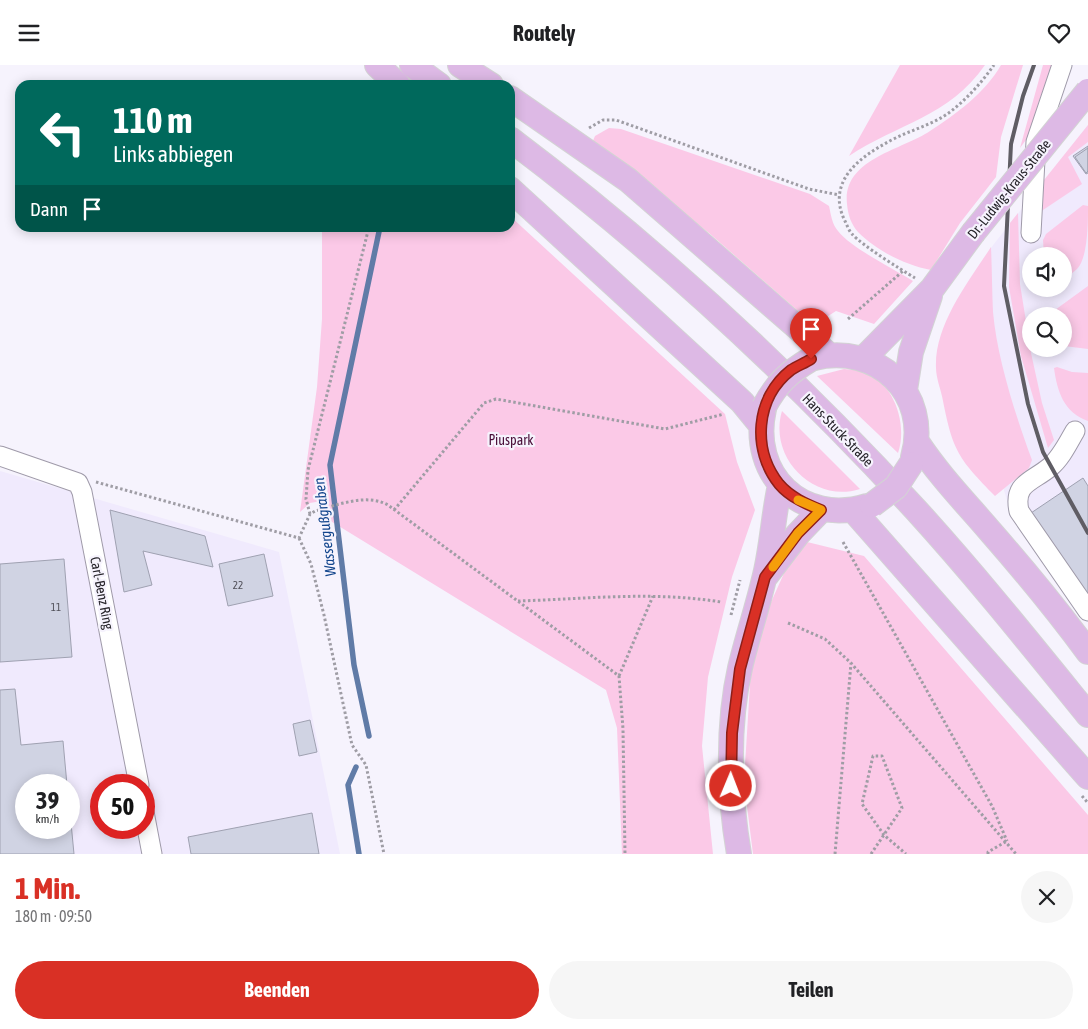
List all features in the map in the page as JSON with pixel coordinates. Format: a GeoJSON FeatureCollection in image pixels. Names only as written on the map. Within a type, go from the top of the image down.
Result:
{"type":"FeatureCollection","features":[{"type":"Feature","properties":{"kind":"main road"},"geometry":{"type":"LineString","coordinates":[[377,65],[393,80]]}},
{"type":"Feature","properties":{"kind":"main road"},"geometry":{"type":"LineString","coordinates":[[412,65],[432,80]]}},
{"type":"Feature","properties":{"kind":"main road"},"geometry":{"type":"LineString","coordinates":[[460,65],[483,80]]}},
{"type":"Feature","properties":{"kind":"main road","name":"Dr.-Ludwig-Kraus-Straße"},"geometry":{"type":"LineString","coordinates":[[864,358],[932,289],[973,233],[1088,91]]}},
{"type":"Feature","properties":{"kind":"main road"},"geometry":{"type":"LineString","coordinates":[[515,100],[628,181],[820,357]]}},
{"type":"Feature","properties":{"kind":"main road","name":"Hans-Stuck-Straße"},"geometry":{"type":"LineString","coordinates":[[515,143],[625,232],[706,303],[832,422],[916,510],[993,598],[1088,715]]}},
{"type":"Feature","properties":{"kind":"main road"},"geometry":{"type":"LineString","coordinates":[[515,194],[742,402],[762,416]]}},
{"type":"Feature","properties":{"kind":"main road","name":"Dr.-Ludwig-Kraus-Straße"},"geometry":{"type":"LineString","coordinates":[[905,390],[911,352],[932,289]]}},
{"type":"Feature","properties":{"kind":"main road"},"geometry":{"type":"LineString","coordinates":[[820,357],[864,358],[888,371],[905,390],[916,415],[914,453],[896,487],[862,507],[821,510],[799,501],[780,485],[765,460],[761,446],[762,416],[775,387],[786,376],[820,357]]}},
{"type":"Feature","properties":{"kind":"main road"},"geometry":{"type":"LineString","coordinates":[[914,453],[933,467],[1016,562],[1088,652]]}},
{"type":"Feature","properties":{"kind":"main road"},"geometry":{"type":"LineString","coordinates":[[739,854],[731,786],[732,733],[740,669],[765,577],[772,521],[780,485]]}},
{"type":"Feature","properties":{"kind":"main road"},"geometry":{"type":"LineString","coordinates":[[862,507],[1088,777]]}},
{"type":"Feature","properties":{"kind":"main road"},"geometry":{"type":"LineString","coordinates":[[765,577],[798,533],[821,510]]}},
{"type":"Feature","properties":{"kind":"street"},"geometry":{"type":"LineString","coordinates":[[1031,233],[1036,142],[1062,65]]}},
{"type":"Feature","properties":{"kind":"street"},"geometry":{"type":"LineString","coordinates":[[1075,431],[1051,466],[1022,486],[1018,492],[1017,501],[1019,511],[1088,611]]}},
{"type":"Feature","properties":{"kind":"street"},"geometry":{"type":"LineString","coordinates":[[0,457],[78,483]]}},
{"type":"Feature","properties":{"kind":"street","name":"Carl-Benz Ring"},"geometry":{"type":"LineString","coordinates":[[78,483],[82,492],[109,673],[136,774]]}},
{"type":"Feature","properties":{"kind":"street"},"geometry":{"type":"LineString","coordinates":[[149,839],[152,854]]}},
{"type":"Feature","properties":{"kind":"path"},"geometry":{"type":"LineString","coordinates":[[932,289],[903,271],[852,234],[839,209],[839,195],[844,177],[860,160],[889,141],[925,127],[950,112],[981,83],[994,65]]}},
{"type":"Feature","properties":{"kind":"path"},"geometry":{"type":"LineString","coordinates":[[576,143],[593,124],[603,120],[616,120],[809,189],[839,195]]}},
{"type":"Feature","properties":{"kind":"path"},"geometry":{"type":"LineString","coordinates":[[310,514],[306,499],[308,470],[368,232]]}},
{"type":"Feature","properties":{"kind":"path"},"geometry":{"type":"LineString","coordinates":[[848,319],[903,271]]}},
{"type":"Feature","properties":{"kind":"path"},"geometry":{"type":"LineString","coordinates":[[394,510],[484,403],[496,399],[665,429],[732,411]]}},
{"type":"Feature","properties":{"kind":"path"},"geometry":{"type":"LineString","coordinates":[[78,483],[105,484],[299,538],[307,553],[317,590],[352,745],[366,765],[384,854]]}},
{"type":"Feature","properties":{"kind":"path"},"geometry":{"type":"LineString","coordinates":[[299,538],[310,514],[316,511],[342,504],[382,501],[619,676]]}},
{"type":"Feature","properties":{"kind":"path"},"geometry":{"type":"LineString","coordinates":[[843,542],[992,806],[1007,841]]}},
{"type":"Feature","properties":{"kind":"path"},"geometry":{"type":"LineString","coordinates":[[518,601],[653,596],[700,598],[721,602]]}},
{"type":"Feature","properties":{"kind":"path"},"geometry":{"type":"LineString","coordinates":[[625,854],[624,745],[619,676],[653,596]]}},
{"type":"Feature","properties":{"kind":"path"},"geometry":{"type":"LineString","coordinates":[[788,623],[825,639],[851,663],[1007,841],[1016,854]]}},
{"type":"Feature","properties":{"kind":"path"},"geometry":{"type":"LineString","coordinates":[[835,854],[851,663]]}},
{"type":"Feature","properties":{"kind":"path"},"geometry":{"type":"LineString","coordinates":[[872,854],[884,835],[902,808],[882,756],[873,756],[862,804],[884,835],[906,854]]}},
{"type":"Feature","properties":{"kind":"path"},"geometry":{"type":"LineString","coordinates":[[988,854],[988,852],[1007,841]]}},
{"type":"Feature","properties":{"kind":"shaded area"},"geometry":{"type":"Polygon","coordinates":[[[1088,125],[1088,618],[1007,500],[965,366],[990,249],[1088,125]]]}},
{"type":"Feature","properties":{"kind":"shaded area"},"geometry":{"type":"Polygon","coordinates":[[[0,471],[279,552],[340,854],[0,854],[0,471]]]}},
{"type":"Feature","properties":{"kind":"green space"},"geometry":{"type":"Polygon","coordinates":[[[900,65],[985,65],[971,83],[939,108],[849,156],[900,65]]]}},
{"type":"Feature","properties":{"kind":"green space"},"geometry":{"type":"Polygon","coordinates":[[[1001,65],[1023,65],[1001,137],[996,177],[960,223],[931,270],[901,261],[874,245],[858,232],[849,216],[847,204],[848,189],[854,176],[876,158],[918,138],[960,110],[987,85],[1001,65]]]}},
{"type":"Feature","properties":{"kind":"green space"},"geometry":{"type":"Polygon","coordinates":[[[1043,65],[1052,65],[1038,104],[1031,133],[1020,148],[1043,65]]]}},
{"type":"Feature","properties":{"kind":"green space"},"geometry":{"type":"Polygon","coordinates":[[[1088,125],[1088,142],[1068,157],[1082,184],[1040,212],[1040,185],[1088,125]]]}},
{"type":"Feature","properties":{"kind":"green space"},"geometry":{"type":"Polygon","coordinates":[[[609,128],[621,129],[810,194],[829,206],[834,225],[844,238],[862,251],[913,281],[874,324],[836,311],[814,325],[709,233],[592,143],[595,136],[609,128]]]}},
{"type":"Feature","properties":{"kind":"green space"},"geometry":{"type":"Polygon","coordinates":[[[1083,205],[1088,206],[1087,239],[1083,257],[1081,264],[1072,273],[1072,247],[1043,247],[1043,240],[1046,234],[1083,205]]]}},
{"type":"Feature","properties":{"kind":"green space"},"geometry":{"type":"Polygon","coordinates":[[[1018,213],[1020,284],[1024,307],[1022,307],[1022,357],[1032,357],[1042,403],[1054,440],[1048,448],[1021,356],[1009,287],[1010,223],[1018,213]]]}},
{"type":"Feature","properties":{"kind":"green space","name":"Piuspark"},"geometry":{"type":"Polygon","coordinates":[[[515,221],[725,414],[737,462],[755,510],[732,577],[708,677],[702,746],[713,854],[622,854],[617,728],[606,690],[324,517],[327,500],[310,503],[300,512],[317,387],[322,319],[322,232],[515,232],[515,221]]]}},
{"type":"Feature","properties":{"kind":"green space"},"geometry":{"type":"Polygon","coordinates":[[[991,247],[995,330],[1003,368],[1032,460],[1029,468],[995,496],[965,463],[954,444],[936,368],[937,352],[947,320],[963,289],[991,247]]]}},
{"type":"Feature","properties":{"kind":"green space"},"geometry":{"type":"Polygon","coordinates":[[[1088,286],[1088,349],[1072,347],[1072,307],[1059,307],[1088,286]]]}},
{"type":"Feature","properties":{"kind":"green space"},"geometry":{"type":"Polygon","coordinates":[[[1057,367],[1072,372],[1088,373],[1088,421],[1073,413],[1067,407],[1055,377],[1054,368],[1057,367]]]}},
{"type":"Feature","properties":{"kind":"green space"},"geometry":{"type":"Polygon","coordinates":[[[844,369],[861,370],[874,376],[890,394],[896,405],[901,429],[901,442],[898,453],[817,376],[844,369]]]}},
{"type":"Feature","properties":{"kind":"green space"},"geometry":{"type":"Polygon","coordinates":[[[782,411],[860,489],[843,492],[826,490],[811,483],[798,473],[788,460],[782,445],[779,428],[782,411]]]}},
{"type":"Feature","properties":{"kind":"green space"},"geometry":{"type":"Polygon","coordinates":[[[799,540],[864,556],[1088,815],[1088,854],[753,854],[744,782],[751,668],[767,611],[799,540]]]}},
{"type":"Feature","properties":{"kind":"building"},"geometry":{"type":"Polygon","coordinates":[[[1088,146],[1088,173],[1086,174],[1073,156],[1088,146]]]}},
{"type":"Feature","properties":{"kind":"building"},"geometry":{"type":"Polygon","coordinates":[[[1088,148],[1088,171],[1086,173],[1075,157],[1088,148]]]}},
{"type":"Feature","properties":{"kind":"building"},"geometry":{"type":"Polygon","coordinates":[[[1083,478],[1088,486],[1088,600],[1028,515],[1083,478]]]}},
{"type":"Feature","properties":{"kind":"building"},"geometry":{"type":"Polygon","coordinates":[[[110,510],[205,536],[213,567],[143,551],[152,585],[124,592],[110,510]]]}},
{"type":"Feature","properties":{"kind":"building"},"geometry":{"type":"Polygon","coordinates":[[[264,554],[273,596],[228,606],[219,564],[264,554]]]}},
{"type":"Feature","properties":{"kind":"building"},"geometry":{"type":"Polygon","coordinates":[[[64,559],[72,657],[0,662],[0,564],[64,559]]]}},
{"type":"Feature","properties":{"kind":"building"},"geometry":{"type":"Polygon","coordinates":[[[15,689],[21,745],[63,741],[66,774],[15,774],[15,839],[73,839],[74,854],[0,854],[0,690],[15,689]]]}},
{"type":"Feature","properties":{"kind":"building"},"geometry":{"type":"Polygon","coordinates":[[[310,720],[317,752],[299,756],[293,724],[310,720]]]}},
{"type":"Feature","properties":{"kind":"building"},"geometry":{"type":"Polygon","coordinates":[[[312,813],[319,854],[191,854],[188,837],[312,813]]]}},
{"type":"Feature","properties":{"kind":"waterway","name":"Wassergußgraben"},"geometry":{"type":"LineString","coordinates":[[369,736],[354,665],[330,465],[379,232]]}},
{"type":"Feature","properties":{"kind":"waterway","name":"Wassergußgraben"},"geometry":{"type":"LineString","coordinates":[[356,767],[348,785],[359,854]]}},
{"type":"Feature","properties":{"kind":"railway"},"geometry":{"type":"LineString","coordinates":[[1034,65],[1023,96],[1011,144],[1004,286],[1028,404],[1043,452],[1088,533]]}},
{"type":"Feature","properties":{"kind":"slow traffic"},"geometry":{"type":"LineString","coordinates":[[773,567],[798,533],[821,510],[798,500]]}},
{"type":"Feature","properties":{"kind":"route"},"geometry":{"type":"LineString","coordinates":[[731,786],[732,733],[740,669],[765,577],[798,533],[821,510],[799,501],[780,485],[768,467],[761,446],[760,424],[764,407],[775,387],[791,370],[811,359]]}}]}
